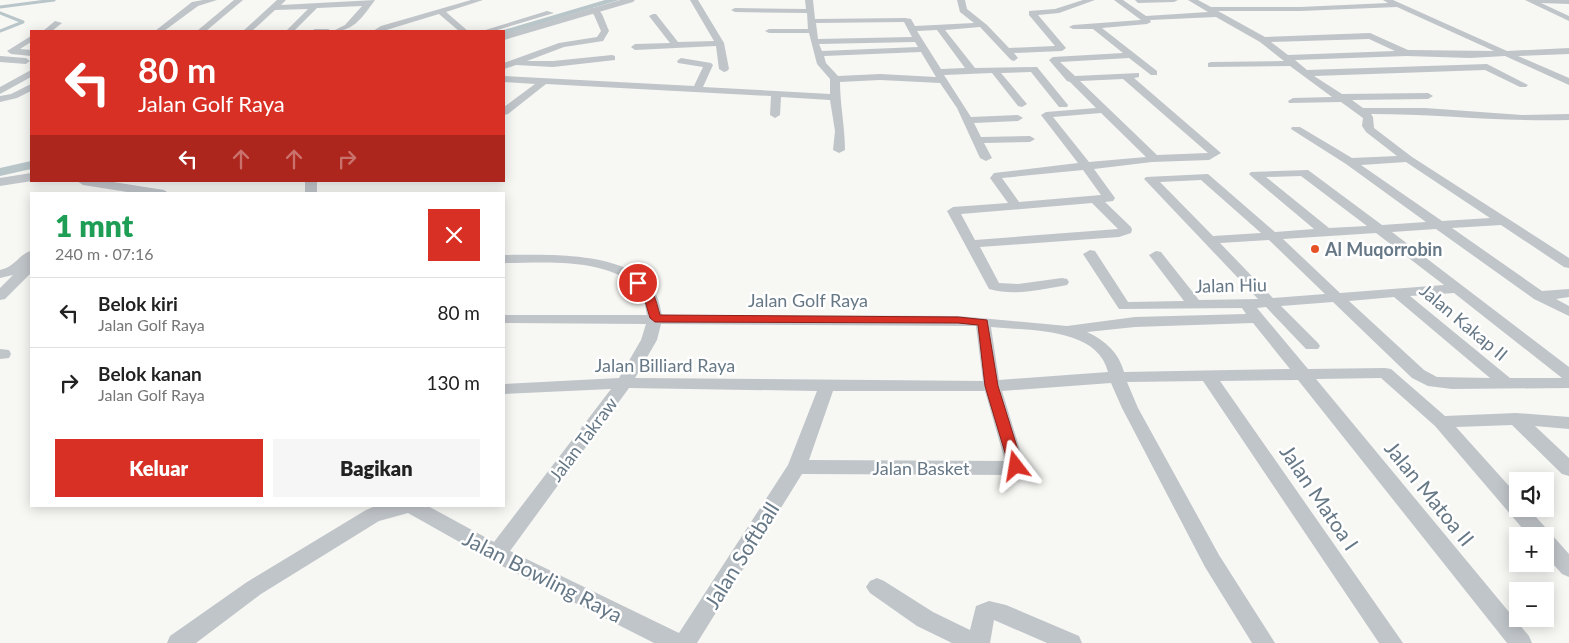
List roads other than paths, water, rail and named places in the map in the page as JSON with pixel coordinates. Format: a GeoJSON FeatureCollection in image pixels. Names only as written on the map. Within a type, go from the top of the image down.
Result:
{"type":"FeatureCollection","features":[{"type":"Feature","properties":{"kind":"street"},"geometry":{"type":"LineString","coordinates":[[160,30],[195,4],[213,0]]}},
{"type":"Feature","properties":{"kind":"street"},"geometry":{"type":"LineString","coordinates":[[203,30],[239,0]]}},
{"type":"Feature","properties":{"kind":"street"},"geometry":{"type":"LineString","coordinates":[[248,30],[282,0]]}},
{"type":"Feature","properties":{"kind":"street"},"geometry":{"type":"LineString","coordinates":[[381,29],[479,0]]}},
{"type":"Feature","properties":{"kind":"street"},"geometry":{"type":"LineString","coordinates":[[500,30],[514,29],[630,0]]}},
{"type":"Feature","properties":{"kind":"street"},"geometry":{"type":"LineString","coordinates":[[694,0],[720,43],[724,69]]}},
{"type":"Feature","properties":{"kind":"street"},"geometry":{"type":"LineString","coordinates":[[809,0],[814,42],[822,64],[835,79],[839,150]]}},
{"type":"Feature","properties":{"kind":"street"},"geometry":{"type":"LineString","coordinates":[[960,0],[963,10],[1008,51],[1024,69]]}},
{"type":"Feature","properties":{"kind":"street"},"geometry":{"type":"LineString","coordinates":[[1008,51],[1062,48],[1032,14],[1055,12],[1077,1],[1091,0]]}},
{"type":"Feature","properties":{"kind":"street"},"geometry":{"type":"LineString","coordinates":[[1073,27],[1147,22],[1118,0]]}},
{"type":"Feature","properties":{"kind":"street"},"geometry":{"type":"LineString","coordinates":[[1138,1],[1176,0],[1201,14]]}},
{"type":"Feature","properties":{"kind":"street"},"geometry":{"type":"LineString","coordinates":[[1192,0],[1263,40],[1323,87],[1362,111],[1368,117],[1367,126],[1370,130],[1408,159],[1569,264]]}},
{"type":"Feature","properties":{"kind":"street"},"geometry":{"type":"LineString","coordinates":[[1274,0],[1290,9]]}},
{"type":"Feature","properties":{"kind":"street"},"geometry":{"type":"LineString","coordinates":[[1306,0],[1320,8]]}},
{"type":"Feature","properties":{"kind":"street"},"geometry":{"type":"LineString","coordinates":[[1387,0],[1569,82]]}},
{"type":"Feature","properties":{"kind":"street"},"geometry":{"type":"LineString","coordinates":[[1525,0],[1569,2]]}},
{"type":"Feature","properties":{"kind":"street"},"geometry":{"type":"LineString","coordinates":[[1529,0],[1569,19]]}},
{"type":"Feature","properties":{"kind":"street"},"geometry":{"type":"LineString","coordinates":[[274,8],[370,1]]}},
{"type":"Feature","properties":{"kind":"street"},"geometry":{"type":"LineString","coordinates":[[340,30],[348,27],[370,1]]}},
{"type":"Feature","properties":{"kind":"street"},"geometry":{"type":"LineString","coordinates":[[1144,18],[1215,12],[1399,5]]}},
{"type":"Feature","properties":{"kind":"street"},"geometry":{"type":"LineString","coordinates":[[291,30],[316,6]]}},
{"type":"Feature","properties":{"kind":"street"},"geometry":{"type":"LineString","coordinates":[[508,64],[568,44],[597,41],[606,31],[594,10]]}},
{"type":"Feature","properties":{"kind":"street"},"geometry":{"type":"LineString","coordinates":[[734,10],[810,11]]}},
{"type":"Feature","properties":{"kind":"street"},"geometry":{"type":"LineString","coordinates":[[505,36],[514,29],[550,13]]}},
{"type":"Feature","properties":{"kind":"street"},"geometry":{"type":"LineString","coordinates":[[443,14],[463,30]]}},
{"type":"Feature","properties":{"kind":"street"},"geometry":{"type":"LineString","coordinates":[[653,16],[676,46]]}},
{"type":"Feature","properties":{"kind":"street"},"geometry":{"type":"LineString","coordinates":[[811,21],[908,21],[917,39],[969,120],[986,158]]}},
{"type":"Feature","properties":{"kind":"street"},"geometry":{"type":"LineString","coordinates":[[48,30],[58,24]]}},
{"type":"Feature","properties":{"kind":"street"},"geometry":{"type":"LineString","coordinates":[[912,28],[980,25]]}},
{"type":"Feature","properties":{"kind":"street"},"geometry":{"type":"LineString","coordinates":[[1070,79],[1154,73],[1096,26]]}},
{"type":"Feature","properties":{"kind":"street"},"geometry":{"type":"LineString","coordinates":[[939,27],[972,71]]}},
{"type":"Feature","properties":{"kind":"street"},"geometry":{"type":"LineString","coordinates":[[769,31],[812,31]]}},
{"type":"Feature","properties":{"kind":"street"},"geometry":{"type":"LineString","coordinates":[[1263,40],[1370,36],[1407,53]]}},
{"type":"Feature","properties":{"kind":"street"},"geometry":{"type":"LineString","coordinates":[[814,42],[917,39]]}},
{"type":"Feature","properties":{"kind":"street"},"geometry":{"type":"LineString","coordinates":[[30,40],[11,51],[30,53]]}},
{"type":"Feature","properties":{"kind":"street"},"geometry":{"type":"LineString","coordinates":[[635,47],[720,43]]}},
{"type":"Feature","properties":{"kind":"street"},"geometry":{"type":"LineString","coordinates":[[1211,65],[1407,53],[1509,54],[1569,51]]}},
{"type":"Feature","properties":{"kind":"street"},"geometry":{"type":"LineString","coordinates":[[819,54],[926,53]]}},
{"type":"Feature","properties":{"kind":"street"},"geometry":{"type":"LineString","coordinates":[[870,60],[926,53]]}},
{"type":"Feature","properties":{"kind":"street"},"geometry":{"type":"LineString","coordinates":[[1132,55],[1053,60],[1070,79],[1152,157],[1151,160]]}},
{"type":"Feature","properties":{"kind":"street"},"geometry":{"type":"LineString","coordinates":[[508,64],[553,64],[612,58]]}},
{"type":"Feature","properties":{"kind":"street"},"geometry":{"type":"LineString","coordinates":[[0,60],[30,61]]}},
{"type":"Feature","properties":{"kind":"street"},"geometry":{"type":"LineString","coordinates":[[680,60],[708,65],[697,90]]}},
{"type":"Feature","properties":{"kind":"street"},"geometry":{"type":"LineString","coordinates":[[1420,71],[1417,66],[1419,65],[1466,62]]}},
{"type":"Feature","properties":{"kind":"street"},"geometry":{"type":"LineString","coordinates":[[1307,73],[1490,68],[1523,85]]}},
{"type":"Feature","properties":{"kind":"street"},"geometry":{"type":"LineString","coordinates":[[835,79],[941,76],[972,71],[1034,69],[1063,105]]}},
{"type":"Feature","properties":{"kind":"street"},"geometry":{"type":"LineString","coordinates":[[994,70],[1022,104]]}},
{"type":"Feature","properties":{"kind":"street"},"geometry":{"type":"LineString","coordinates":[[0,91],[30,74]]}},
{"type":"Feature","properties":{"kind":"street"},"geometry":{"type":"LineString","coordinates":[[1016,206],[996,178],[998,176],[1151,160],[1209,157],[1215,153],[1126,76]]}},
{"type":"Feature","properties":{"kind":"street"},"geometry":{"type":"LineString","coordinates":[[505,79],[835,97]]}},
{"type":"Feature","properties":{"kind":"street"},"geometry":{"type":"LineString","coordinates":[[505,111],[543,82]]}},
{"type":"Feature","properties":{"kind":"street"},"geometry":{"type":"LineString","coordinates":[[0,99],[14,96],[30,88]]}},
{"type":"Feature","properties":{"kind":"street"},"geometry":{"type":"LineString","coordinates":[[775,115],[776,95]]}},
{"type":"Feature","properties":{"kind":"street"},"geometry":{"type":"LineString","coordinates":[[1293,101],[1428,96]]}},
{"type":"Feature","properties":{"kind":"street"},"geometry":{"type":"LineString","coordinates":[[1062,282],[999,288],[994,286],[953,211],[1107,199],[1109,195],[1046,115],[1103,110]]}},
{"type":"Feature","properties":{"kind":"street"},"geometry":{"type":"LineString","coordinates":[[1362,111],[1425,111],[1522,118],[1568,118]]}},
{"type":"Feature","properties":{"kind":"street"},"geometry":{"type":"LineString","coordinates":[[969,120],[1018,118]]}},
{"type":"Feature","properties":{"kind":"street"},"geometry":{"type":"LineString","coordinates":[[1296,129],[1350,162],[1539,296],[1569,312]]}},
{"type":"Feature","properties":{"kind":"street"},"geometry":{"type":"LineString","coordinates":[[977,140],[1030,139]]}},
{"type":"Feature","properties":{"kind":"street"},"geometry":{"type":"LineString","coordinates":[[1350,162],[1408,159]]}},
{"type":"Feature","properties":{"kind":"street"},"geometry":{"type":"LineString","coordinates":[[1325,232],[1255,174],[1304,172],[1569,376]]}},
{"type":"Feature","properties":{"kind":"street"},"geometry":{"type":"LineString","coordinates":[[1312,346],[1150,179],[1204,176],[1272,236],[1418,374],[1434,382],[1452,384],[1569,383]]}},
{"type":"Feature","properties":{"kind":"street"},"geometry":{"type":"LineString","coordinates":[[0,182],[30,177]]}},
{"type":"Feature","properties":{"kind":"street"},"geometry":{"type":"LineString","coordinates":[[90,182],[142,192]]}},
{"type":"Feature","properties":{"kind":"street"},"geometry":{"type":"LineString","coordinates":[[95,192],[102,184]]}},
{"type":"Feature","properties":{"kind":"street"},"geometry":{"type":"LineString","coordinates":[[971,244],[1119,233],[1126,230],[1096,200]]}},
{"type":"Feature","properties":{"kind":"street"},"geometry":{"type":"LineString","coordinates":[[1209,240],[1504,221]]}},
{"type":"Feature","properties":{"kind":"street","name":"Jalan Hiu"},"geometry":{"type":"LineString","coordinates":[[1090,254],[1124,306],[1270,303],[1457,288]]}},
{"type":"Feature","properties":{"kind":"street"},"geometry":{"type":"LineString","coordinates":[[1156,255],[1194,304]]}},
{"type":"Feature","properties":{"kind":"street"},"geometry":{"type":"LineString","coordinates":[[0,274],[14,271],[30,256]]}},
{"type":"Feature","properties":{"kind":"street"},"geometry":{"type":"LineString","coordinates":[[505,259],[580,262],[608,265],[626,272],[649,293],[655,318]]}},
{"type":"Feature","properties":{"kind":"street"},"geometry":{"type":"LineString","coordinates":[[0,296],[30,267]]}},
{"type":"Feature","properties":{"kind":"street","name":"Jalan Kakap II"},"geometry":{"type":"LineString","coordinates":[[1397,292],[1506,383]]}},
{"type":"Feature","properties":{"kind":"street"},"geometry":{"type":"LineString","coordinates":[[1539,296],[1569,293]]}},
{"type":"Feature","properties":{"kind":"street","name":"Jalan Matoa II"},"geometry":{"type":"LineString","coordinates":[[1246,304],[1521,643]]}},
{"type":"Feature","properties":{"kind":"street","name":"Jalan Takraw"},"geometry":{"type":"LineString","coordinates":[[497,554],[624,384],[649,340],[655,318]]}},
{"type":"Feature","properties":{"kind":"street"},"geometry":{"type":"LineString","coordinates":[[1065,330],[1135,322],[1256,318]]}},
{"type":"Feature","properties":{"kind":"street","name":"Jalan Golf Raya"},"geometry":{"type":"LineString","coordinates":[[505,319],[958,320],[1065,330],[1092,340],[1104,350],[1113,362],[1130,408],[1212,561],[1264,643]]}},
{"type":"Feature","properties":{"kind":"street","name":"Jalan Basket"},"geometry":{"type":"LineString","coordinates":[[797,468],[1012,468],[1016,466],[992,386],[983,322]]}},
{"type":"Feature","properties":{"kind":"street","name":"Jalan Billiard Raya"},"geometry":{"type":"LineString","coordinates":[[505,389],[624,384],[992,386],[1117,377],[1385,373],[1441,422],[1533,527]]}},
{"type":"Feature","properties":{"kind":"street","name":"Jalan Matoa I"},"geometry":{"type":"LineString","coordinates":[[1209,377],[1392,643]]}},
{"type":"Feature","properties":{"kind":"street"},"geometry":{"type":"LineString","coordinates":[[797,468],[827,386]]}},
{"type":"Feature","properties":{"kind":"street"},"geometry":{"type":"LineString","coordinates":[[1441,422],[1516,419],[1569,423]]}},
{"type":"Feature","properties":{"kind":"street"},"geometry":{"type":"LineString","coordinates":[[1516,419],[1569,469]]}},
{"type":"Feature","properties":{"kind":"street","name":"Jalan Softball"},"geometry":{"type":"LineString","coordinates":[[685,643],[797,468]]}},
{"type":"Feature","properties":{"kind":"street"},"geometry":{"type":"LineString","coordinates":[[178,643],[254,588],[372,515],[401,507]]}},
{"type":"Feature","properties":{"kind":"street","name":"Jalan Bowling Raya"},"geometry":{"type":"LineString","coordinates":[[414,507],[497,554],[676,643]]}},
{"type":"Feature","properties":{"kind":"street"},"geometry":{"type":"LineString","coordinates":[[1554,551],[1569,568]]}},
{"type":"Feature","properties":{"kind":"street"},"geometry":{"type":"LineString","coordinates":[[877,586],[925,619],[974,643]]}},
{"type":"Feature","properties":{"kind":"street"},"geometry":{"type":"LineString","coordinates":[[979,643],[984,613],[989,610],[998,612],[1071,643]]}},
{"type":"Feature","properties":{"kind":"waterway"},"geometry":{"type":"LineString","coordinates":[[0,7],[54,0]]}},
{"type":"Feature","properties":{"kind":"waterway"},"geometry":{"type":"LineString","coordinates":[[505,32],[615,0]]}},
{"type":"Feature","properties":{"kind":"waterway"},"geometry":{"type":"LineString","coordinates":[[0,13],[23,22],[0,31]]}},
{"type":"Feature","properties":{"kind":"waterway"},"geometry":{"type":"LineString","coordinates":[[0,172],[30,165]]}},
{"type":"Feature","properties":{"kind":"place","name":"Al Muqorrobin"},"geometry":{"type":"Point","coordinates":[1315,249]}}]}
